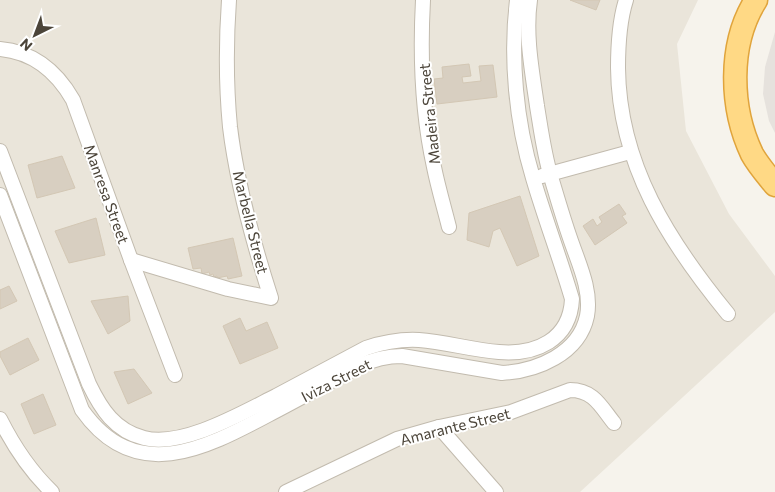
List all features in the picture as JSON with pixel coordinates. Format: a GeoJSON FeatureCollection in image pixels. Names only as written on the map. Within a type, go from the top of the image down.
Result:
{"type":"FeatureCollection","features":[{"type":"Feature","properties":{"kind":"highway"},"geometry":{"type":"LineString","coordinates":[[756,0],[744,28],[738,51],[736,76],[737,103],[743,130],[753,154],[775,185]]}},
{"type":"Feature","properties":{"kind":"street","name":"Marbella Street"},"geometry":{"type":"LineString","coordinates":[[131,260],[228,289],[271,298],[245,211],[230,127],[227,34],[229,0]]}},
{"type":"Feature","properties":{"kind":"street","name":"Madeira Street"},"geometry":{"type":"LineString","coordinates":[[423,0],[423,72],[429,137],[449,227]]}},
{"type":"Feature","properties":{"kind":"street","name":"Iviza Street"},"geometry":{"type":"LineString","coordinates":[[1,157],[97,401],[104,413],[118,426],[132,434],[158,440],[192,434],[226,421],[366,348],[380,344],[400,340],[421,340],[499,352],[527,350],[549,343],[557,336],[568,318],[572,299],[533,178],[522,129],[515,71],[514,30],[517,0]]}},
{"type":"Feature","properties":{"kind":"street","name":"Iviza Street"},"geometry":{"type":"LineString","coordinates":[[0,195],[82,410],[99,431],[114,442],[146,453],[161,455],[198,448],[230,435],[359,366],[387,356],[402,356],[502,373],[531,369],[558,356],[568,348],[583,326],[588,306],[584,280],[550,174],[542,140],[529,48],[530,0]]}},
{"type":"Feature","properties":{"kind":"street"},"geometry":{"type":"LineString","coordinates":[[626,0],[620,26],[618,79],[620,104],[630,152],[654,208],[695,273],[728,314]]}},
{"type":"Feature","properties":{"kind":"street","name":"Manresa Street"},"geometry":{"type":"LineString","coordinates":[[0,49],[18,53],[35,60],[50,70],[64,84],[73,100],[175,375]]}},
{"type":"Feature","properties":{"kind":"street"},"geometry":{"type":"LineString","coordinates":[[533,178],[630,152]]}},
{"type":"Feature","properties":{"kind":"street","name":"Amarante Street"},"geometry":{"type":"LineString","coordinates":[[286,492],[311,487],[384,444],[439,427],[511,412],[570,390],[578,390],[592,396],[614,423]]}},
{"type":"Feature","properties":{"kind":"street"},"geometry":{"type":"LineString","coordinates":[[0,419],[14,446],[28,467],[52,492]]}},
{"type":"Feature","properties":{"kind":"street"},"geometry":{"type":"LineString","coordinates":[[439,427],[496,492]]}},
{"type":"Feature","properties":{"kind":"shaded area"},"geometry":{"type":"Polygon","coordinates":[[[0,0],[698,0],[677,44],[686,131],[729,214],[775,276],[775,312],[580,492],[0,492],[0,0]]]}},
{"type":"Feature","properties":{"kind":"shaded area"},"geometry":{"type":"Polygon","coordinates":[[[775,32],[775,133],[769,121],[763,94],[765,67],[775,32]]]}},
{"type":"Feature","properties":{"kind":"building"},"geometry":{"type":"Polygon","coordinates":[[[570,0],[600,0],[596,10],[570,0]]]}},
{"type":"Feature","properties":{"kind":"building"},"geometry":{"type":"Polygon","coordinates":[[[469,64],[471,76],[462,77],[463,83],[481,81],[479,66],[493,65],[497,97],[437,104],[434,79],[443,78],[442,67],[469,64]]]}},
{"type":"Feature","properties":{"kind":"building"},"geometry":{"type":"Polygon","coordinates":[[[62,156],[75,188],[37,198],[28,165],[62,156]]]}},
{"type":"Feature","properties":{"kind":"building"},"geometry":{"type":"Polygon","coordinates":[[[520,196],[539,256],[517,266],[500,228],[493,231],[489,247],[467,240],[469,213],[520,196]]]}},
{"type":"Feature","properties":{"kind":"building"},"geometry":{"type":"Polygon","coordinates":[[[619,204],[626,214],[622,216],[627,223],[595,245],[583,226],[593,219],[597,226],[602,222],[599,217],[619,204]]]}},
{"type":"Feature","properties":{"kind":"building"},"geometry":{"type":"Polygon","coordinates":[[[96,218],[105,255],[69,263],[55,231],[96,218]]]}},
{"type":"Feature","properties":{"kind":"building"},"geometry":{"type":"Polygon","coordinates":[[[233,238],[242,276],[228,279],[227,276],[217,278],[213,274],[210,275],[209,272],[202,274],[201,268],[193,269],[188,248],[233,238]]]}},
{"type":"Feature","properties":{"kind":"building"},"geometry":{"type":"Polygon","coordinates":[[[9,286],[17,301],[0,309],[0,290],[9,286]]]}},
{"type":"Feature","properties":{"kind":"building"},"geometry":{"type":"Polygon","coordinates":[[[128,296],[130,321],[108,334],[91,301],[128,296]]]}},
{"type":"Feature","properties":{"kind":"building"},"geometry":{"type":"Polygon","coordinates":[[[240,318],[246,331],[267,322],[278,348],[240,364],[223,326],[240,318]]]}},
{"type":"Feature","properties":{"kind":"building"},"geometry":{"type":"Polygon","coordinates":[[[28,338],[39,360],[10,375],[0,356],[0,352],[28,338]]]}},
{"type":"Feature","properties":{"kind":"building"},"geometry":{"type":"Polygon","coordinates":[[[134,369],[152,393],[128,404],[114,372],[134,369]]]}},
{"type":"Feature","properties":{"kind":"building"},"geometry":{"type":"Polygon","coordinates":[[[43,394],[56,425],[34,434],[21,404],[43,394]]]}}]}
